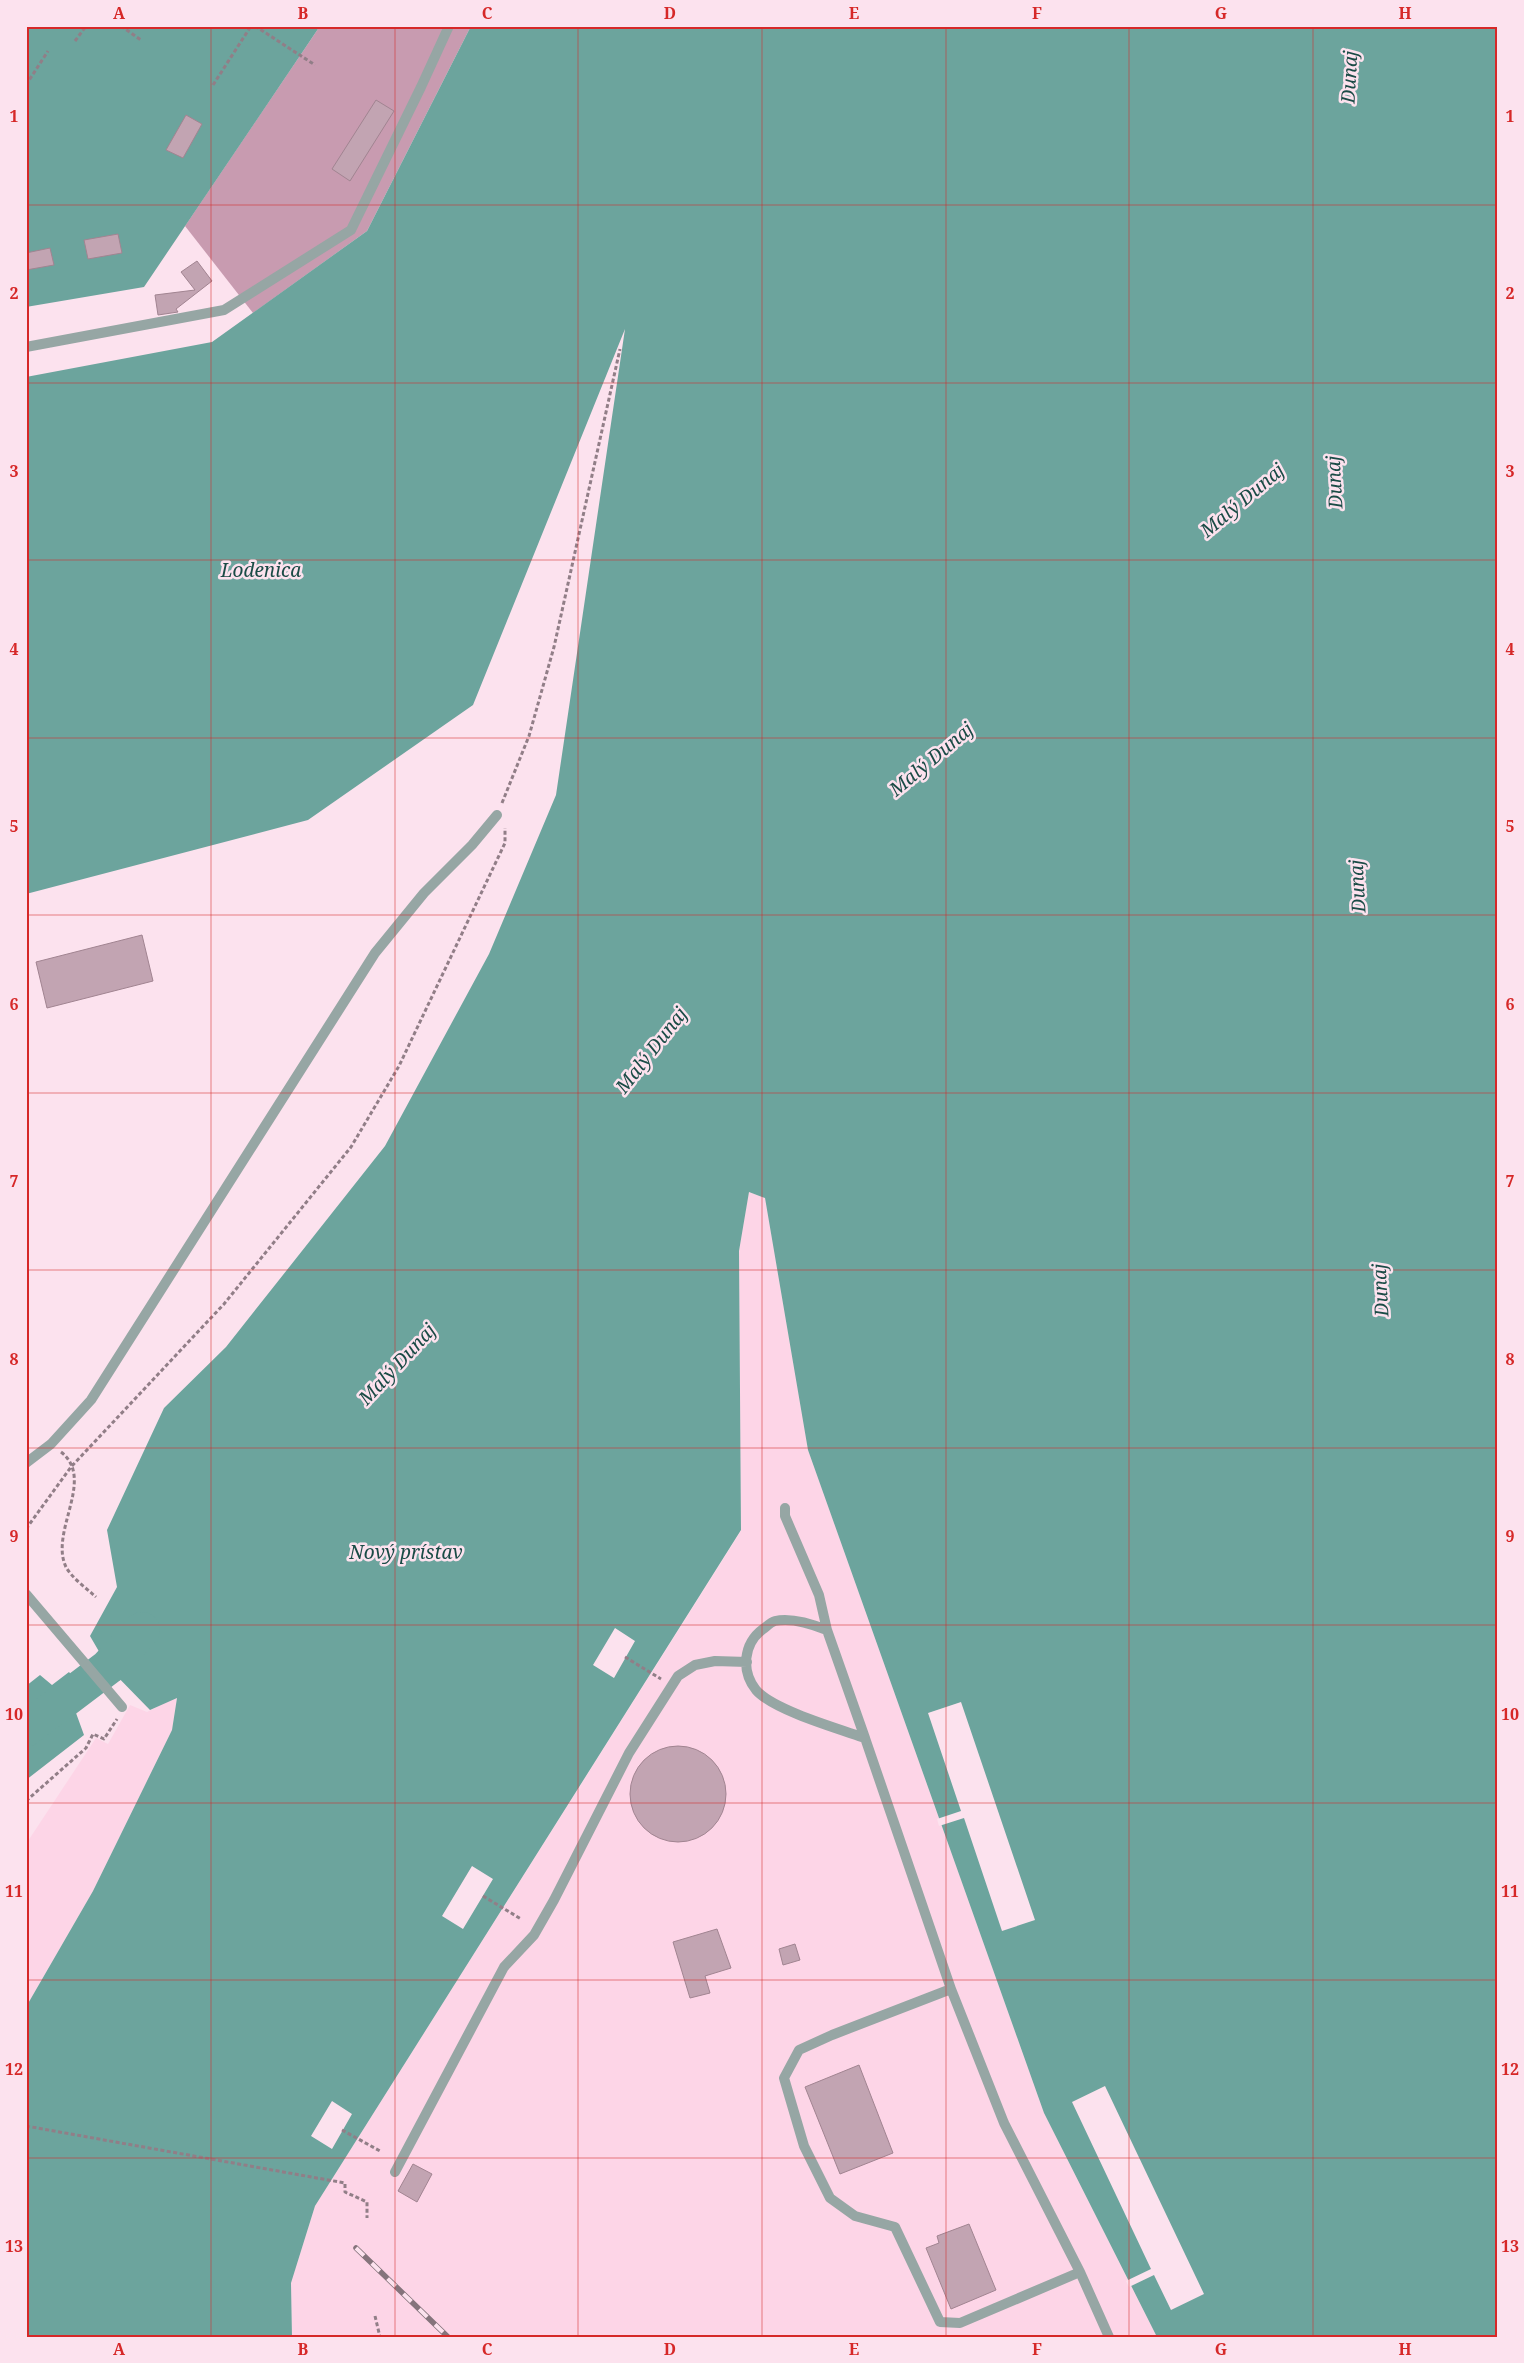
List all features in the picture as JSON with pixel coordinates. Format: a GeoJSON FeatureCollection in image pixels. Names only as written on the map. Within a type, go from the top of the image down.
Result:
{"type":"FeatureCollection","features":[{"type":"Feature","properties":{"kind":"lane"},"geometry":{"type":"LineString","coordinates":[[26,348],[224,310],[351,230],[449,26]]}},
{"type":"Feature","properties":{"kind":"lane"},"geometry":{"type":"LineString","coordinates":[[26,1463],[51,1444],[91,1400],[375,953],[424,893],[472,845],[497,815]]}},
{"type":"Feature","properties":{"kind":"lane"},"geometry":{"type":"LineString","coordinates":[[785,1508],[786,1516],[818,1595],[828,1630],[951,1989],[1004,2123],[1080,2272],[1108,2337]]}},
{"type":"Feature","properties":{"kind":"lane"},"geometry":{"type":"LineString","coordinates":[[26,1594],[122,1707]]}},
{"type":"Feature","properties":{"kind":"lane"},"geometry":{"type":"LineString","coordinates":[[828,1630],[797,1621],[774,1621],[756,1635],[746,1652],[747,1673],[757,1691],[778,1705],[865,1738]]}},
{"type":"Feature","properties":{"kind":"lane"},"geometry":{"type":"LineString","coordinates":[[395,2172],[504,1967],[534,1935],[554,1900],[629,1753],[678,1676],[695,1665],[715,1661],[747,1662]]}},
{"type":"Feature","properties":{"kind":"lane"},"geometry":{"type":"LineString","coordinates":[[951,1989],[832,2034],[799,2050],[784,2078],[804,2146],[830,2198],[855,2216],[895,2228],[940,2322],[960,2323],[1080,2272]]}},
{"type":"Feature","properties":{"kind":"path"},"geometry":{"type":"LineString","coordinates":[[75,41],[86,26]]}},
{"type":"Feature","properties":{"kind":"path"},"geometry":{"type":"LineString","coordinates":[[121,26],[141,40]]}},
{"type":"Feature","properties":{"kind":"path"},"geometry":{"type":"LineString","coordinates":[[213,85],[251,26]]}},
{"type":"Feature","properties":{"kind":"path"},"geometry":{"type":"LineString","coordinates":[[255,26],[316,65]]}},
{"type":"Feature","properties":{"kind":"path"},"geometry":{"type":"LineString","coordinates":[[26,85],[48,51]]}},
{"type":"Feature","properties":{"kind":"path"},"geometry":{"type":"LineString","coordinates":[[26,1530],[70,1467],[224,1304],[352,1147],[399,1066],[506,844],[505,828],[497,815],[529,736],[554,646],[620,349]]}},
{"type":"Feature","properties":{"kind":"path"},"geometry":{"type":"LineString","coordinates":[[51,1444],[65,1455],[76,1477],[61,1543],[66,1566],[82,1585],[96,1597]]}},
{"type":"Feature","properties":{"kind":"path"},"geometry":{"type":"LineString","coordinates":[[625,1657],[663,1681]]}},
{"type":"Feature","properties":{"kind":"path"},"geometry":{"type":"LineString","coordinates":[[26,1800],[86,1748],[93,1734],[104,1740],[115,1721]]}},
{"type":"Feature","properties":{"kind":"path"},"geometry":{"type":"LineString","coordinates":[[483,1896],[521,1919]]}},
{"type":"Feature","properties":{"kind":"path"},"geometry":{"type":"LineString","coordinates":[[26,2126],[345,2183],[345,2192],[367,2202],[367,2218]]}},
{"type":"Feature","properties":{"kind":"path"},"geometry":{"type":"LineString","coordinates":[[342,2130],[380,2151]]}},
{"type":"Feature","properties":{"kind":"path"},"geometry":{"type":"LineString","coordinates":[[375,2316],[380,2337]]}},
{"type":"Feature","properties":{"kind":"shaded area"},"geometry":{"type":"Polygon","coordinates":[[[320,26],[471,26],[367,231],[253,313],[185,226],[320,26]]]}},
{"type":"Feature","properties":{"kind":"shaded area"},"geometry":{"type":"Polygon","coordinates":[[[749,1192],[765,1198],[808,1450],[1044,2113],[1157,2337],[292,2337],[291,2283],[315,2206],[741,1531],[739,1251],[749,1192]]]}},
{"type":"Feature","properties":{"kind":"shaded area"},"geometry":{"type":"Polygon","coordinates":[[[177,1697],[172,1730],[93,1891],[26,2007],[26,1844],[96,1738],[108,1744],[130,1705],[147,1712],[177,1697]]]}},
{"type":"Feature","properties":{"kind":"water"},"geometry":{"type":"Polygon","coordinates":[[[26,26],[320,26],[144,287],[26,307],[26,26]]]}},
{"type":"Feature","properties":{"kind":"water"},"geometry":{"type":"Polygon","coordinates":[[[471,26],[1498,26],[1498,2337],[1157,2337],[1044,2113],[808,1450],[765,1198],[749,1192],[739,1251],[741,1530],[315,2206],[291,2283],[292,2337],[26,2337],[26,2007],[93,1891],[172,1730],[177,1698],[150,1710],[108,1667],[90,1636],[117,1587],[107,1530],[164,1408],[226,1347],[385,1146],[489,954],[556,795],[625,329],[473,705],[308,820],[26,894],[26,377],[212,342],[367,231],[471,26]]]}},
{"type":"Feature","properties":{"kind":"water"},"geometry":{"type":"Polygon","coordinates":[[[69,1672],[90,1698],[76,1713],[84,1735],[26,1780],[26,1686],[40,1675],[52,1685],[69,1672]]]}},
{"type":"Feature","properties":{"kind":"pier"},"geometry":{"type":"Polygon","coordinates":[[[615,1628],[635,1641],[614,1678],[593,1665],[615,1628]]]}},
{"type":"Feature","properties":{"kind":"pier"},"geometry":{"type":"Polygon","coordinates":[[[961,1702],[1035,1920],[1002,1931],[964,1818],[939,1826],[937,1819],[961,1811],[928,1713],[961,1702]]]}},
{"type":"Feature","properties":{"kind":"pier"},"geometry":{"type":"Polygon","coordinates":[[[472,1866],[493,1879],[463,1929],[442,1916],[472,1866]]]}},
{"type":"Feature","properties":{"kind":"pier"},"geometry":{"type":"Polygon","coordinates":[[[1105,2086],[1204,2294],[1171,2310],[1154,2275],[1129,2287],[1126,2281],[1151,2269],[1072,2102],[1105,2086]]]}},
{"type":"Feature","properties":{"kind":"pier"},"geometry":{"type":"Polygon","coordinates":[[[332,2101],[352,2114],[332,2149],[311,2136],[332,2101]]]}},
{"type":"Feature","properties":{"kind":"building"},"geometry":{"type":"Polygon","coordinates":[[[376,100],[394,111],[350,181],[332,169],[376,100]]]}},
{"type":"Feature","properties":{"kind":"building"},"geometry":{"type":"Polygon","coordinates":[[[186,115],[202,124],[183,158],[166,150],[186,115]]]}},
{"type":"Feature","properties":{"kind":"building"},"geometry":{"type":"Polygon","coordinates":[[[118,234],[122,253],[88,259],[84,240],[118,234]]]}},
{"type":"Feature","properties":{"kind":"building"},"geometry":{"type":"Polygon","coordinates":[[[50,248],[54,265],[26,270],[26,253],[50,248]]]}},
{"type":"Feature","properties":{"kind":"building"},"geometry":{"type":"Polygon","coordinates":[[[197,261],[212,281],[176,309],[178,312],[158,315],[155,295],[195,290],[181,272],[197,261]]]}},
{"type":"Feature","properties":{"kind":"building"},"geometry":{"type":"Polygon","coordinates":[[[142,935],[153,981],[47,1008],[36,962],[142,935]]]}},
{"type":"Feature","properties":{"kind":"building"},"geometry":{"type":"Polygon","coordinates":[[[678,1746],[696,1750],[712,1760],[722,1776],[726,1794],[722,1812],[712,1828],[696,1838],[678,1842],[660,1838],[644,1828],[634,1812],[630,1794],[634,1776],[644,1760],[660,1750],[678,1746]]]}},
{"type":"Feature","properties":{"kind":"building"},"geometry":{"type":"Polygon","coordinates":[[[717,1929],[731,1968],[705,1976],[710,1993],[690,1998],[673,1942],[717,1929]]]}},
{"type":"Feature","properties":{"kind":"building"},"geometry":{"type":"Polygon","coordinates":[[[795,1944],[800,1960],[783,1965],[779,1949],[795,1944]]]}},
{"type":"Feature","properties":{"kind":"building"},"geometry":{"type":"Polygon","coordinates":[[[859,2065],[893,2153],[840,2174],[805,2087],[859,2065]]]}},
{"type":"Feature","properties":{"kind":"building"},"geometry":{"type":"Polygon","coordinates":[[[413,2164],[432,2174],[417,2202],[398,2191],[413,2164]]]}},
{"type":"Feature","properties":{"kind":"building"},"geometry":{"type":"Polygon","coordinates":[[[969,2224],[996,2290],[951,2309],[926,2248],[939,2243],[937,2236],[969,2224]]]}},
{"type":"Feature","properties":{"kind":"waterway","name":"Malý Dunaj"},"geometry":{"type":"LineString","coordinates":[[26,1729],[108,1667],[142,1630]]}},
{"type":"Feature","properties":{"kind":"railway"},"geometry":{"type":"LineString","coordinates":[[356,2248],[448,2337]]}},
{"type":"Feature","properties":{"kind":"water label","name":"Dunaj"},"geometry":{"type":"Point","coordinates":[1349,77]}},
{"type":"Feature","properties":{"kind":"water label","name":"Dunaj"},"geometry":{"type":"Point","coordinates":[1334,482]}},
{"type":"Feature","properties":{"kind":"water label","name":"Lodenica"},"geometry":{"type":"Point","coordinates":[261,570]}},
{"type":"Feature","properties":{"kind":"water label","name":"Dunaj"},"geometry":{"type":"Point","coordinates":[1357,886]}},
{"type":"Feature","properties":{"kind":"water label","name":"Dunaj"},"geometry":{"type":"Point","coordinates":[1380,1290]}},
{"type":"Feature","properties":{"kind":"water label","name":"Nový prístav"},"geometry":{"type":"Point","coordinates":[406,1552]}}]}
